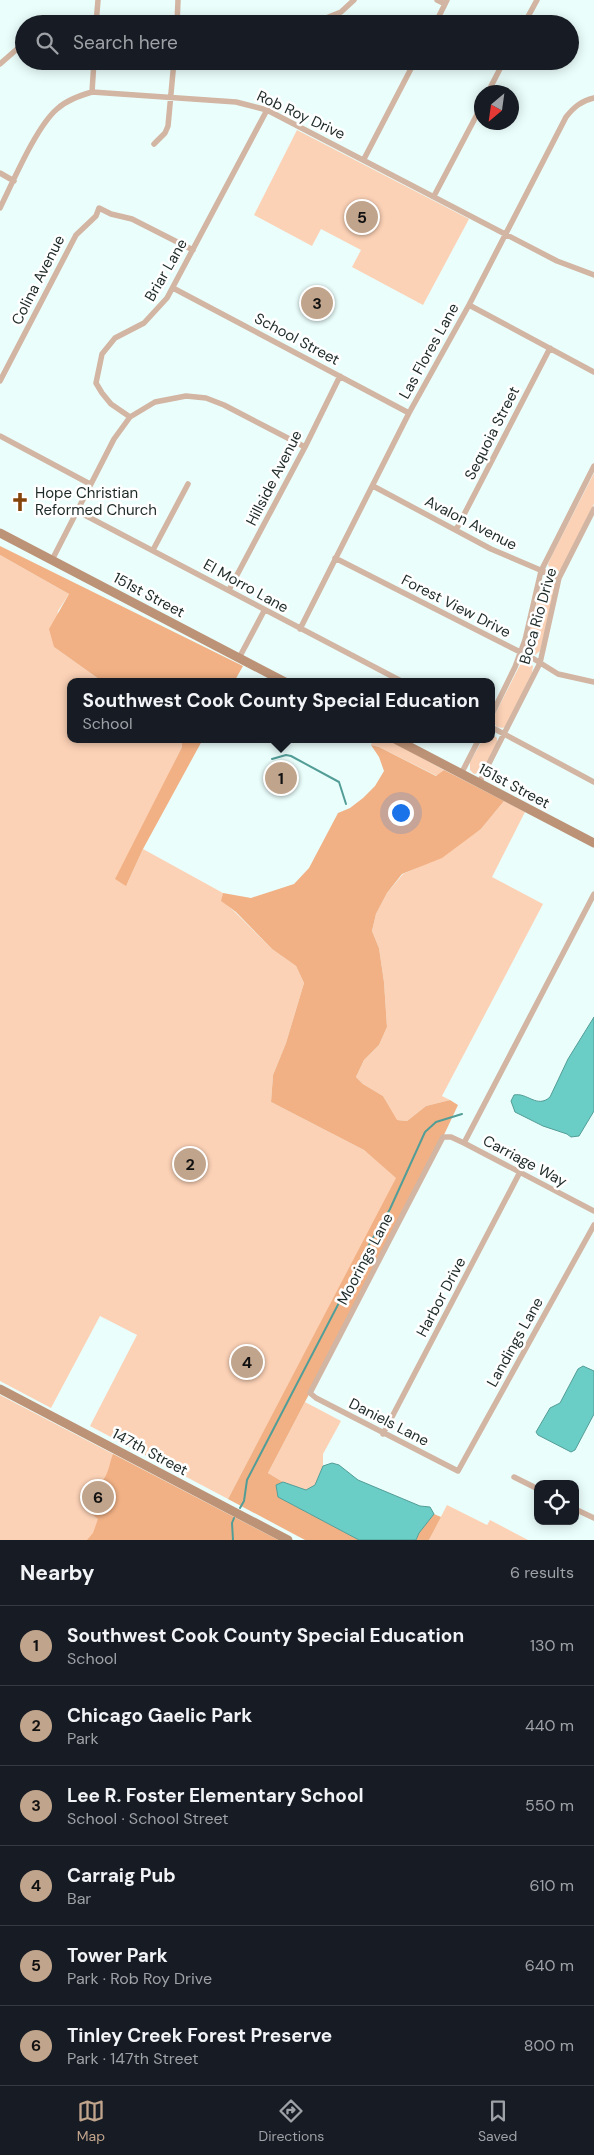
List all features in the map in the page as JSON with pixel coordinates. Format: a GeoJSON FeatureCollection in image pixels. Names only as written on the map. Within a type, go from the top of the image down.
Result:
{"type":"FeatureCollection","features":[{"type":"Feature","properties":{"kind":"street"},"geometry":{"type":"LineString","coordinates":[[97,15],[98,0]]}},
{"type":"Feature","properties":{"kind":"street"},"geometry":{"type":"LineString","coordinates":[[177,15],[178,0]]}},
{"type":"Feature","properties":{"kind":"street"},"geometry":{"type":"LineString","coordinates":[[334,15],[341,12],[354,0]]}},
{"type":"Feature","properties":{"kind":"street"},"geometry":{"type":"LineString","coordinates":[[437,0],[446,2],[440,15]]}},
{"type":"Feature","properties":{"kind":"street"},"geometry":{"type":"LineString","coordinates":[[529,15],[537,0]]}},
{"type":"Feature","properties":{"kind":"street"},"geometry":{"type":"LineString","coordinates":[[0,64],[15,51]]}},
{"type":"Feature","properties":{"kind":"street"},"geometry":{"type":"LineString","coordinates":[[92,92],[93,70]]}},
{"type":"Feature","properties":{"kind":"street"},"geometry":{"type":"LineString","coordinates":[[154,144],[165,133],[168,126],[174,70]]}},
{"type":"Feature","properties":{"kind":"street"},"geometry":{"type":"LineString","coordinates":[[364,159],[410,70]]}},
{"type":"Feature","properties":{"kind":"street"},"geometry":{"type":"LineString","coordinates":[[492,85],[499,70]]}},
{"type":"Feature","properties":{"kind":"street","name":"Rob Roy Drive"},"geometry":{"type":"LineString","coordinates":[[0,208],[49,117],[68,101],[92,92],[236,102],[267,110],[557,261],[594,275]]}},
{"type":"Feature","properties":{"kind":"street","name":"Las Flores Lane"},"geometry":{"type":"LineString","coordinates":[[300,629],[409,413],[469,304],[566,117],[575,106],[585,100],[594,98]]}},
{"type":"Feature","properties":{"kind":"street","name":"Briar Lane"},"geometry":{"type":"LineString","coordinates":[[130,417],[111,404],[96,383],[102,354],[115,338],[144,323],[153,316],[173,288],[267,110]]}},
{"type":"Feature","properties":{"kind":"street"},"geometry":{"type":"LineString","coordinates":[[434,196],[474,120]]}},
{"type":"Feature","properties":{"kind":"street"},"geometry":{"type":"LineString","coordinates":[[0,174],[14,181]]}},
{"type":"Feature","properties":{"kind":"street","name":"Colina Avenue"},"geometry":{"type":"LineString","coordinates":[[0,381],[76,235],[96,216],[99,208],[111,214],[132,219],[193,250]]}},
{"type":"Feature","properties":{"kind":"street","name":"School Street"},"geometry":{"type":"LineString","coordinates":[[173,288],[409,413]]}},
{"type":"Feature","properties":{"kind":"street"},"geometry":{"type":"LineString","coordinates":[[469,304],[594,372]]}},
{"type":"Feature","properties":{"kind":"street","name":"Sequoia Street"},"geometry":{"type":"LineString","coordinates":[[456,530],[550,348]]}},
{"type":"Feature","properties":{"kind":"street","name":"Hillside Avenue"},"geometry":{"type":"LineString","coordinates":[[229,590],[340,376]]}},
{"type":"Feature","properties":{"kind":"street"},"geometry":{"type":"LineString","coordinates":[[52,560],[114,439],[130,417],[155,402],[186,396],[206,398],[224,405],[305,446]]}},
{"type":"Feature","properties":{"kind":"street"},"geometry":{"type":"LineString","coordinates":[[0,436],[90,484]]}},
{"type":"Feature","properties":{"kind":"street","name":"Boca Rio Drive"},"geometry":{"type":"LineString","coordinates":[[495,708],[516,668],[541,571],[594,466]]}},
{"type":"Feature","properties":{"kind":"street"},"geometry":{"type":"LineString","coordinates":[[153,550],[188,484]]}},
{"type":"Feature","properties":{"kind":"street","name":"Avalon Avenue"},"geometry":{"type":"LineString","coordinates":[[373,486],[491,549],[559,578]]}},
{"type":"Feature","properties":{"kind":"street","name":"Boca Rio Drive"},"geometry":{"type":"LineString","coordinates":[[478,783],[540,663],[559,578],[594,509]]}},
{"type":"Feature","properties":{"kind":"street","name":"El Morro Lane"},"geometry":{"type":"LineString","coordinates":[[77,511],[229,590],[264,611],[395,678]]}},
{"type":"Feature","properties":{"kind":"street","name":"151st Street"},"geometry":{"type":"LineString","coordinates":[[0,533],[278,678]]}},
{"type":"Feature","properties":{"kind":"street","name":"Forest View Drive"},"geometry":{"type":"LineString","coordinates":[[335,558],[558,674],[594,682]]}},
{"type":"Feature","properties":{"kind":"street"},"geometry":{"type":"LineString","coordinates":[[240,658],[264,611]]}},
{"type":"Feature","properties":{"kind":"street"},"geometry":{"type":"LineString","coordinates":[[495,730],[594,782]]}},
{"type":"Feature","properties":{"kind":"street","name":"151st Street"},"geometry":{"type":"LineString","coordinates":[[403,743],[594,844]]}},
{"type":"Feature","properties":{"kind":"street"},"geometry":{"type":"LineString","coordinates":[[461,774],[477,743]]}},
{"type":"Feature","properties":{"kind":"street"},"geometry":{"type":"LineString","coordinates":[[464,1143],[594,894]]}},
{"type":"Feature","properties":{"kind":"street","name":"Carriage Way"},"geometry":{"type":"LineString","coordinates":[[443,1137],[451,1137],[464,1143],[594,1211]]}},
{"type":"Feature","properties":{"kind":"street","name":"Moorings Lane"},"geometry":{"type":"LineString","coordinates":[[310,1393],[443,1137]]}},
{"type":"Feature","properties":{"kind":"street","name":"Harbor Drive"},"geometry":{"type":"LineString","coordinates":[[384,1434],[520,1172]]}},
{"type":"Feature","properties":{"kind":"street","name":"Landings Lane"},"geometry":{"type":"LineString","coordinates":[[458,1471],[594,1226]]}},
{"type":"Feature","properties":{"kind":"street","name":"147th Street"},"geometry":{"type":"LineString","coordinates":[[0,1388],[288,1540]]}},
{"type":"Feature","properties":{"kind":"street","name":"Daniels Lane"},"geometry":{"type":"LineString","coordinates":[[310,1393],[384,1434],[458,1471]]}},
{"type":"Feature","properties":{"kind":"street"},"geometry":{"type":"LineString","coordinates":[[514,1477],[534,1488]]}},
{"type":"Feature","properties":{"kind":"street"},"geometry":{"type":"LineString","coordinates":[[579,1511],[594,1518]]}},
{"type":"Feature","properties":{"kind":"shaded area"},"geometry":{"type":"Polygon","coordinates":[[[297,130],[469,219],[423,305],[352,267],[361,250],[321,229],[312,246],[254,215],[297,130]]]}},
{"type":"Feature","properties":{"kind":"shaded area"},"geometry":{"type":"Polygon","coordinates":[[[594,473],[594,504],[561,570],[556,573],[550,571],[548,564],[552,555],[594,473]]]}},
{"type":"Feature","properties":{"kind":"shaded area"},"geometry":{"type":"Polygon","coordinates":[[[0,546],[243,666],[236,678],[97,678],[54,647],[49,629],[69,594],[0,555],[0,546]]]}},
{"type":"Feature","properties":{"kind":"shaded area"},"geometry":{"type":"Polygon","coordinates":[[[0,555],[69,594],[58,611],[54,647],[97,678],[67,678],[67,743],[182,743],[126,886],[143,849],[223,893],[222,901],[272,949],[296,966],[304,983],[286,1043],[273,1075],[271,1102],[364,1150],[397,1178],[228,1499],[90,1426],[137,1335],[100,1316],[51,1408],[0,1381],[0,555]]]}},
{"type":"Feature","properties":{"kind":"shaded area"},"geometry":{"type":"Polygon","coordinates":[[[547,579],[553,581],[556,585],[540,651],[535,655],[527,652],[526,645],[542,583],[547,579]]]}},
{"type":"Feature","properties":{"kind":"shaded area"},"geometry":{"type":"Polygon","coordinates":[[[525,661],[533,666],[532,673],[506,726],[503,728],[497,727],[495,724],[495,714],[520,665],[525,661]]]}},
{"type":"Feature","properties":{"kind":"shaded area"},"geometry":{"type":"Polygon","coordinates":[[[495,737],[497,738],[497,743],[482,772],[474,774],[470,770],[470,762],[481,743],[495,743],[495,737]]]}},
{"type":"Feature","properties":{"kind":"shaded area"},"geometry":{"type":"Polygon","coordinates":[[[182,743],[201,743],[143,849],[126,886],[115,879],[182,747],[182,743]]]}},
{"type":"Feature","properties":{"kind":"shaded area"},"geometry":{"type":"Polygon","coordinates":[[[372,743],[395,743],[444,770],[437,776],[379,747],[371,745],[372,743]]]}},
{"type":"Feature","properties":{"kind":"shaded area"},"geometry":{"type":"Polygon","coordinates":[[[371,745],[379,747],[436,776],[444,770],[504,801],[481,829],[442,858],[402,874],[387,893],[376,914],[372,931],[379,948],[384,982],[387,1027],[379,1045],[364,1060],[356,1077],[363,1084],[383,1096],[397,1120],[407,1121],[426,1106],[450,1100],[458,1105],[268,1473],[283,1482],[276,1485],[278,1497],[359,1540],[305,1540],[228,1499],[396,1178],[364,1150],[271,1102],[273,1075],[286,1043],[304,983],[296,966],[272,949],[236,912],[221,901],[223,893],[251,898],[294,884],[309,868],[338,813],[350,808],[363,798],[375,786],[384,771],[379,757],[371,745]]]}},
{"type":"Feature","properties":{"kind":"shaded area"},"geometry":{"type":"Polygon","coordinates":[[[504,801],[525,812],[492,877],[543,904],[442,1096],[450,1100],[426,1106],[407,1121],[396,1120],[383,1096],[363,1084],[356,1077],[364,1060],[379,1045],[387,1027],[384,982],[379,948],[372,931],[376,914],[387,893],[403,874],[421,866],[481,829],[504,801]]]}},
{"type":"Feature","properties":{"kind":"shaded area"},"geometry":{"type":"Polygon","coordinates":[[[0,1395],[278,1540],[0,1540],[0,1395]]]}},
{"type":"Feature","properties":{"kind":"shaded area"},"geometry":{"type":"Polygon","coordinates":[[[305,1402],[341,1421],[323,1454],[323,1466],[315,1485],[306,1490],[283,1482],[268,1473],[305,1402]]]}},
{"type":"Feature","properties":{"kind":"shaded area"},"geometry":{"type":"Polygon","coordinates":[[[113,1454],[278,1540],[87,1540],[93,1533],[98,1519],[88,1511],[90,1496],[106,1475],[113,1454]]]}},
{"type":"Feature","properties":{"kind":"shaded area"},"geometry":{"type":"Polygon","coordinates":[[[447,1505],[487,1525],[490,1520],[528,1540],[429,1540],[447,1505]]]}},
{"type":"Feature","properties":{"kind":"shaded area"},"geometry":{"type":"Polygon","coordinates":[[[434,1514],[441,1517],[429,1540],[416,1540],[419,1533],[434,1514]]]}},
{"type":"Feature","properties":{"kind":"water"},"geometry":{"type":"Polygon","coordinates":[[[594,1017],[594,1111],[579,1136],[571,1137],[515,1112],[511,1101],[514,1095],[536,1101],[545,1100],[550,1097],[568,1059],[594,1017]]]}},
{"type":"Feature","properties":{"kind":"water"},"geometry":{"type":"Polygon","coordinates":[[[583,1366],[594,1371],[594,1414],[575,1450],[571,1452],[538,1435],[536,1432],[550,1408],[560,1403],[578,1369],[583,1366]]]}},
{"type":"Feature","properties":{"kind":"water"},"geometry":{"type":"Polygon","coordinates":[[[332,1463],[339,1465],[358,1480],[420,1506],[430,1507],[434,1514],[419,1533],[416,1540],[359,1540],[278,1497],[276,1485],[283,1482],[306,1490],[315,1485],[323,1466],[332,1463]]]}},
{"type":"Feature","properties":{"kind":"waterway"},"geometry":{"type":"LineString","coordinates":[[272,759],[286,755],[291,756],[339,782],[346,804]]}},
{"type":"Feature","properties":{"kind":"waterway"},"geometry":{"type":"LineString","coordinates":[[240,1508],[244,1501],[247,1480],[370,1243],[390,1209],[425,1132],[436,1122],[462,1114]]}},
{"type":"Feature","properties":{"kind":"waterway"},"geometry":{"type":"LineString","coordinates":[[233,1540],[232,1523],[234,1518]]}},
{"type":"Feature","properties":{"kind":"place","name":"Tower Park"},"geometry":{"type":"Point","coordinates":[362,217]}},
{"type":"Feature","properties":{"kind":"place","name":"Lee R. Foster Elementary School"},"geometry":{"type":"Point","coordinates":[317,303]}},
{"type":"Feature","properties":{"kind":"place","name":"Hope Christian Reformed Church"},"geometry":{"type":"Point","coordinates":[20,502]}},
{"type":"Feature","properties":{"kind":"place","name":"Southwest Cook County Special Education"},"geometry":{"type":"Point","coordinates":[281,778]}},
{"type":"Feature","properties":{"kind":"place","name":"Chicago Gaelic Park"},"geometry":{"type":"Point","coordinates":[190,1164]}},
{"type":"Feature","properties":{"kind":"place","name":"Carraig Pub"},"geometry":{"type":"Point","coordinates":[247,1362]}},
{"type":"Feature","properties":{"kind":"place","name":"Tinley Creek Forest Preserve"},"geometry":{"type":"Point","coordinates":[98,1497]}}]}
